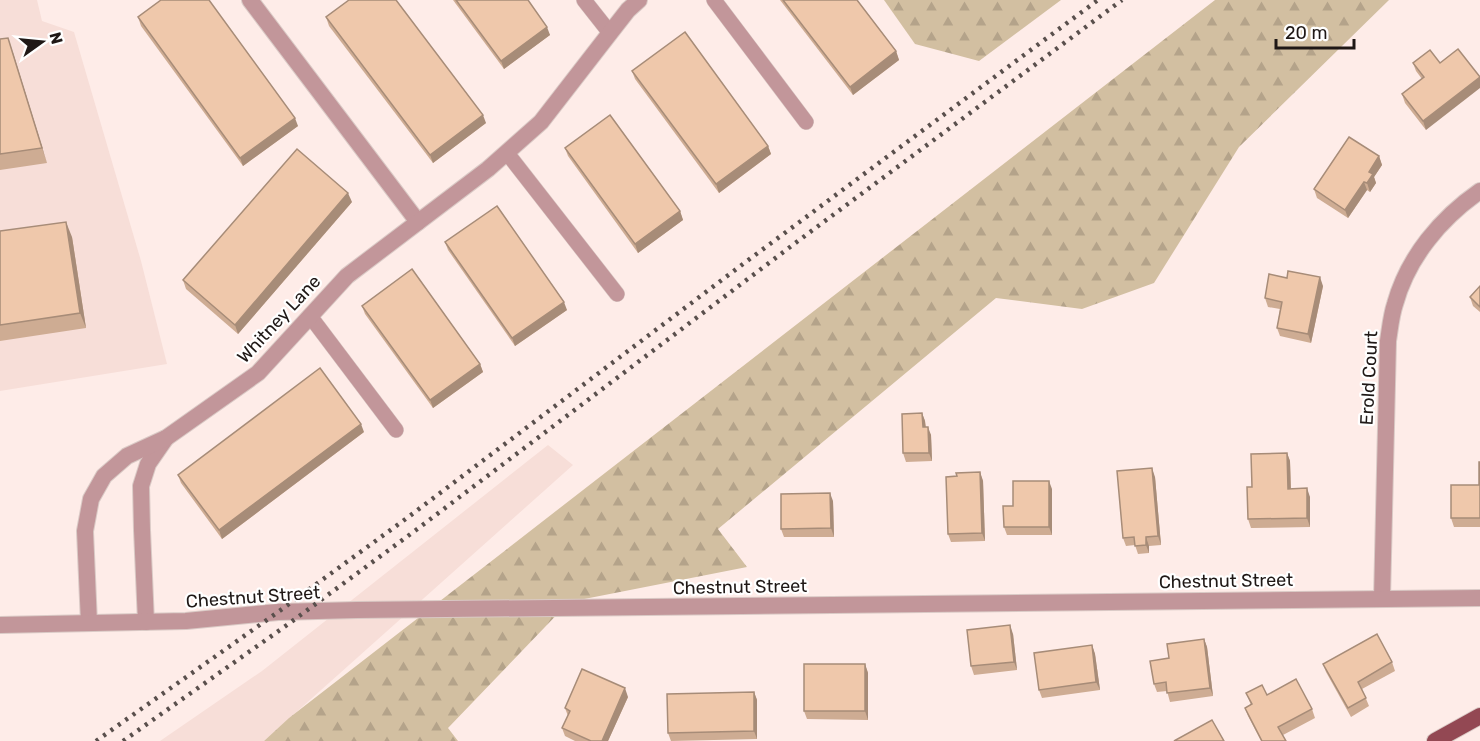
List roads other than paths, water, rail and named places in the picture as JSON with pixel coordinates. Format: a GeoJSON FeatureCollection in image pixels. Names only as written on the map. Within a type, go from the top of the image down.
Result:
{"type":"FeatureCollection","features":[{"type":"Feature","properties":{"kind":"main road"},"geometry":{"type":"LineString","coordinates":[[1435,741],[1480,716]]}},
{"type":"Feature","properties":{"kind":"street"},"geometry":{"type":"LineString","coordinates":[[250,0],[418,222]]}},
{"type":"Feature","properties":{"kind":"street","name":"Whitney Lane"},"geometry":{"type":"LineString","coordinates":[[89,623],[85,531],[92,499],[104,476],[127,456],[166,438],[258,373],[347,276],[488,170],[541,122],[628,10],[639,0]]}},
{"type":"Feature","properties":{"kind":"street","name":"Erold Court"},"geometry":{"type":"LineString","coordinates":[[1382,599],[1388,341],[1395,304],[1407,272],[1425,242],[1448,216],[1480,191]]}},
{"type":"Feature","properties":{"kind":"street","name":"Whitney Lane"},"geometry":{"type":"LineString","coordinates":[[146,622],[141,486],[148,464],[166,438]]}},
{"type":"Feature","properties":{"kind":"street","name":"Chestnut Street"},"geometry":{"type":"LineString","coordinates":[[0,625],[186,621],[278,612],[1480,598]]}},
{"type":"Feature","properties":{"kind":"lane"},"geometry":{"type":"LineString","coordinates":[[584,0],[610,33]]}},
{"type":"Feature","properties":{"kind":"lane"},"geometry":{"type":"LineString","coordinates":[[714,0],[806,122]]}},
{"type":"Feature","properties":{"kind":"lane"},"geometry":{"type":"LineString","coordinates":[[507,153],[617,294]]}},
{"type":"Feature","properties":{"kind":"lane"},"geometry":{"type":"LineString","coordinates":[[310,316],[396,430]]}},
{"type":"Feature","properties":{"kind":"railway"},"geometry":{"type":"LineString","coordinates":[[96,741],[407,518],[1098,0]]}},
{"type":"Feature","properties":{"kind":"railway"},"geometry":{"type":"LineString","coordinates":[[123,741],[416,530],[1122,0]]}}]}
